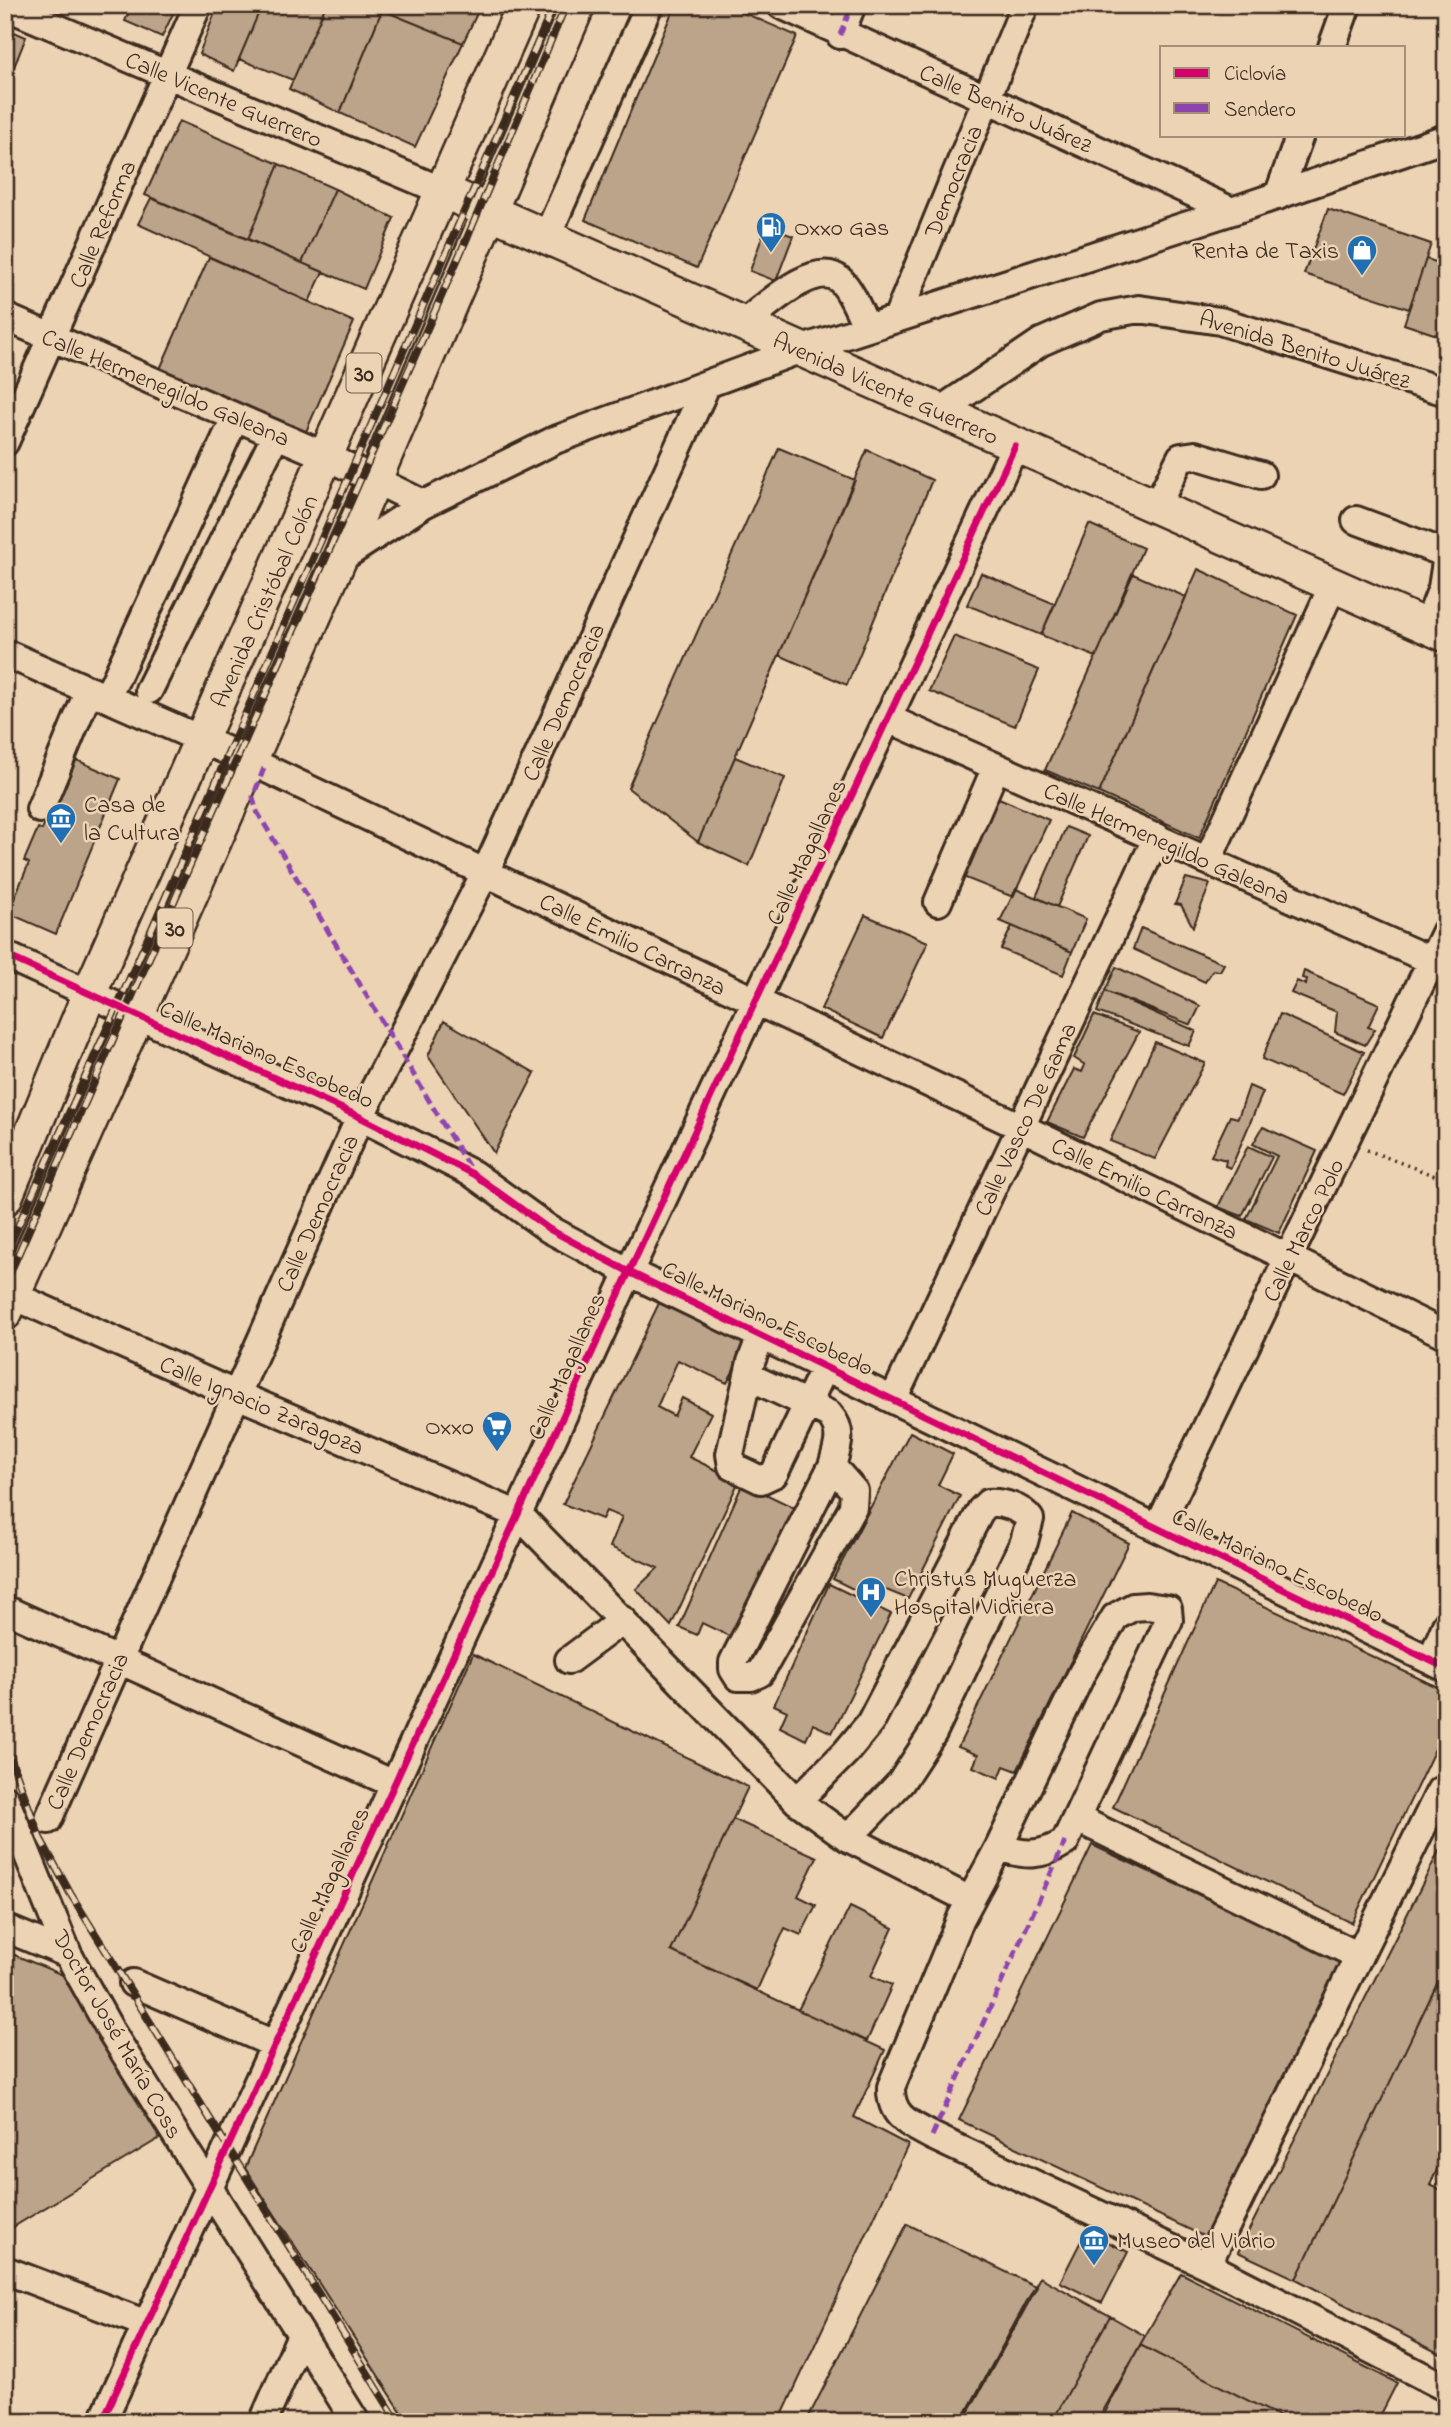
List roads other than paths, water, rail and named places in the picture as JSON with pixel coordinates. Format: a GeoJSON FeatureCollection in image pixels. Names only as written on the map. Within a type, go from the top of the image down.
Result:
{"type":"FeatureCollection","features":[{"type":"Feature","properties":{"kind":"main road","name":"Avenida Cristóbal Colón"},"geometry":{"type":"LineString","coordinates":[[5,1198],[90,992],[328,457],[524,5]]}},
{"type":"Feature","properties":{"kind":"main road","name":"Avenida Cristóbal Colón"},"geometry":{"type":"LineString","coordinates":[[337,561],[375,479],[578,5]]}},
{"type":"Feature","properties":{"kind":"main road","name":"Avenida Vicente Guerrero"},"geometry":{"type":"LineString","coordinates":[[443,191],[1436,631]]}},
{"type":"Feature","properties":{"kind":"main road","name":"30"},"geometry":{"type":"LineString","coordinates":[[8,1300],[337,561]]}},
{"type":"Feature","properties":{"kind":"street","name":"Calle Reforma"},"geometry":{"type":"LineString","coordinates":[[5,442],[198,5]]}},
{"type":"Feature","properties":{"kind":"street"},"geometry":{"type":"LineString","coordinates":[[547,236],[649,5]]}},
{"type":"Feature","properties":{"kind":"street","name":"Calle Benito Juárez"},"geometry":{"type":"LineString","coordinates":[[781,5],[841,35],[987,97],[1232,211]]}},
{"type":"Feature","properties":{"kind":"street"},"geometry":{"type":"LineString","coordinates":[[841,35],[852,5]]}},
{"type":"Feature","properties":{"kind":"street","name":"Democracia"},"geometry":{"type":"LineString","coordinates":[[897,318],[1025,5]]}},
{"type":"Feature","properties":{"kind":"street"},"geometry":{"type":"LineString","coordinates":[[1332,46],[1347,5]]}},
{"type":"Feature","properties":{"kind":"street","name":"Calle Vicente Guerrero"},"geometry":{"type":"LineString","coordinates":[[5,6],[443,191]]}},
{"type":"Feature","properties":{"kind":"street"},"geometry":{"type":"LineString","coordinates":[[1278,196],[1300,136]]}},
{"type":"Feature","properties":{"kind":"street"},"geometry":{"type":"LineString","coordinates":[[337,561],[424,504],[555,440],[799,350],[1278,196],[1446,138]]}},
{"type":"Feature","properties":{"kind":"street"},"geometry":{"type":"LineString","coordinates":[[743,324],[807,277],[824,273],[840,280],[867,328]]}},
{"type":"Feature","properties":{"kind":"street","name":"Avenida Benito Juárez"},"geometry":{"type":"LineString","coordinates":[[938,412],[1041,342],[1101,316],[1139,309],[1220,321],[1446,392]]}},
{"type":"Feature","properties":{"kind":"street","name":"Calle Hermenegildo Galeana"},"geometry":{"type":"LineString","coordinates":[[5,317],[328,457],[424,504]]}},
{"type":"Feature","properties":{"kind":"street","name":"Calle Democracia"},"geometry":{"type":"LineString","coordinates":[[48,1821],[234,1395],[360,1117],[485,873],[707,384]]}},
{"type":"Feature","properties":{"kind":"street"},"geometry":{"type":"LineString","coordinates":[[40,809],[235,418]]}},
{"type":"Feature","properties":{"kind":"street"},"geometry":{"type":"LineString","coordinates":[[149,690],[276,435]]}},
{"type":"Feature","properties":{"kind":"street","name":"Calle Magallanes"},"geometry":{"type":"LineString","coordinates":[[102,2422],[144,2323],[629,1272],[757,1004],[1015,446]]}},
{"type":"Feature","properties":{"kind":"street"},"geometry":{"type":"LineString","coordinates":[[1156,507],[1181,457],[1195,455],[1261,475]]}},
{"type":"Feature","properties":{"kind":"street"},"geometry":{"type":"LineString","coordinates":[[1356,520],[1440,551],[1446,561],[1436,631]]}},
{"type":"Feature","properties":{"kind":"street"},"geometry":{"type":"LineString","coordinates":[[1208,860],[1333,585]]}},
{"type":"Feature","properties":{"kind":"street","name":"Calle Emilio Carranza"},"geometry":{"type":"LineString","coordinates":[[5,653],[248,760],[757,1004],[1021,1127],[1446,1335]]}},
{"type":"Feature","properties":{"kind":"street","name":"Calle Hermenegildo Galeana"},"geometry":{"type":"LineString","coordinates":[[889,719],[1439,964]]}},
{"type":"Feature","properties":{"kind":"street"},"geometry":{"type":"LineString","coordinates":[[938,902],[996,767]]}},
{"type":"Feature","properties":{"kind":"street","name":"Calle Vasco De Gama"},"geometry":{"type":"LineString","coordinates":[[893,1400],[1157,837]]}},
{"type":"Feature","properties":{"kind":"street","name":"Calle Marco Polo"},"geometry":{"type":"LineString","coordinates":[[1158,1528],[1345,1141],[1439,964],[1446,931]]}},
{"type":"Feature","properties":{"kind":"street","name":"Calle Mariano Escobedo"},"geometry":{"type":"LineString","coordinates":[[5,956],[90,992],[136,1016],[360,1117],[472,1174],[549,1228],[629,1272],[1438,1664]]}},
{"type":"Feature","properties":{"kind":"street","name":"Calle Ignacio Zaragoza"},"geometry":{"type":"LineString","coordinates":[[8,1300],[519,1515]]}},
{"type":"Feature","properties":{"kind":"street"},"geometry":{"type":"LineString","coordinates":[[761,1336],[748,1376],[729,1458],[732,1466],[761,1480],[774,1474],[810,1405],[825,1367]]}},
{"type":"Feature","properties":{"kind":"street"},"geometry":{"type":"LineString","coordinates":[[748,1376],[829,1414],[839,1430],[832,1466],[733,1662],[733,1669],[738,1677],[751,1678],[761,1673],[853,1507],[854,1491],[832,1466]]}},
{"type":"Feature","properties":{"kind":"street"},"geometry":{"type":"LineString","coordinates":[[797,1801],[846,1752],[870,1723],[981,1510],[988,1503],[995,1502],[1026,1514],[1030,1519],[1024,1542],[933,1733],[901,1782],[848,1838]]}},
{"type":"Feature","properties":{"kind":"street"},"geometry":{"type":"LineString","coordinates":[[519,1515],[797,1801],[848,1838],[970,1900]]}},
{"type":"Feature","properties":{"kind":"street"},"geometry":{"type":"LineString","coordinates":[[999,1847],[1018,1854],[1044,1854],[1065,1842],[1169,1620],[1169,1611],[1164,1607],[1133,1607],[1115,1617],[1082,1673],[999,1847],[970,1900],[891,2087],[894,2110],[906,2122],[932,2136],[1207,2265],[1446,2388]]}},
{"type":"Feature","properties":{"kind":"street"},"geometry":{"type":"LineString","coordinates":[[5,1609],[394,1784]]}},
{"type":"Feature","properties":{"kind":"street"},"geometry":{"type":"LineString","coordinates":[[569,1660],[623,1620]]}},
{"type":"Feature","properties":{"kind":"street"},"geometry":{"type":"LineString","coordinates":[[1438,1664],[1446,1625]]}},
{"type":"Feature","properties":{"kind":"street"},"geometry":{"type":"LineString","coordinates":[[1207,2265],[1440,1791]]}},
{"type":"Feature","properties":{"kind":"street","name":"Doctor José María Coss"},"geometry":{"type":"LineString","coordinates":[[5,1799],[68,1954],[111,2034],[356,2422]]}},
{"type":"Feature","properties":{"kind":"street"},"geometry":{"type":"LineString","coordinates":[[1078,1819],[1359,1956]]}},
{"type":"Feature","properties":{"kind":"street"},"geometry":{"type":"LineString","coordinates":[[5,1928],[68,1954]]}},
{"type":"Feature","properties":{"kind":"street"},"geometry":{"type":"LineString","coordinates":[[133,1983],[274,2044]]}},
{"type":"Feature","properties":{"kind":"street"},"geometry":{"type":"LineString","coordinates":[[5,2270],[144,2323]]}},
{"type":"Feature","properties":{"kind":"street"},"geometry":{"type":"LineString","coordinates":[[263,2422],[301,2335]]}},
{"type":"Feature","properties":{"kind":"railway"},"geometry":{"type":"LineString","coordinates":[[5,1255],[147,940],[554,5]]}},
{"type":"Feature","properties":{"kind":"railway"},"geometry":{"type":"LineString","coordinates":[[5,1284],[471,229],[566,5]]}},
{"type":"Feature","properties":{"kind":"railway"},"geometry":{"type":"LineString","coordinates":[[5,1743],[40,1838],[70,1893],[398,2422]]}},
{"type":"Feature","properties":{"kind":"place","name":"Oxxo Gas"},"geometry":{"type":"Point","coordinates":[771,254]}},
{"type":"Feature","properties":{"kind":"place","name":"Renta de Taxis"},"geometry":{"type":"Point","coordinates":[1362,277]}},
{"type":"Feature","properties":{"kind":"place","name":"Casa de la Cultura"},"geometry":{"type":"Point","coordinates":[61,845]}},
{"type":"Feature","properties":{"kind":"place","name":"Oxxo"},"geometry":{"type":"Point","coordinates":[497,1453]}},
{"type":"Feature","properties":{"kind":"place","name":"Christus Muguerza Hospital Vidriera"},"geometry":{"type":"Point","coordinates":[871,1619]}},
{"type":"Feature","properties":{"kind":"place","name":"Museo del Vidrio"},"geometry":{"type":"Point","coordinates":[1094,2267]}}]}
